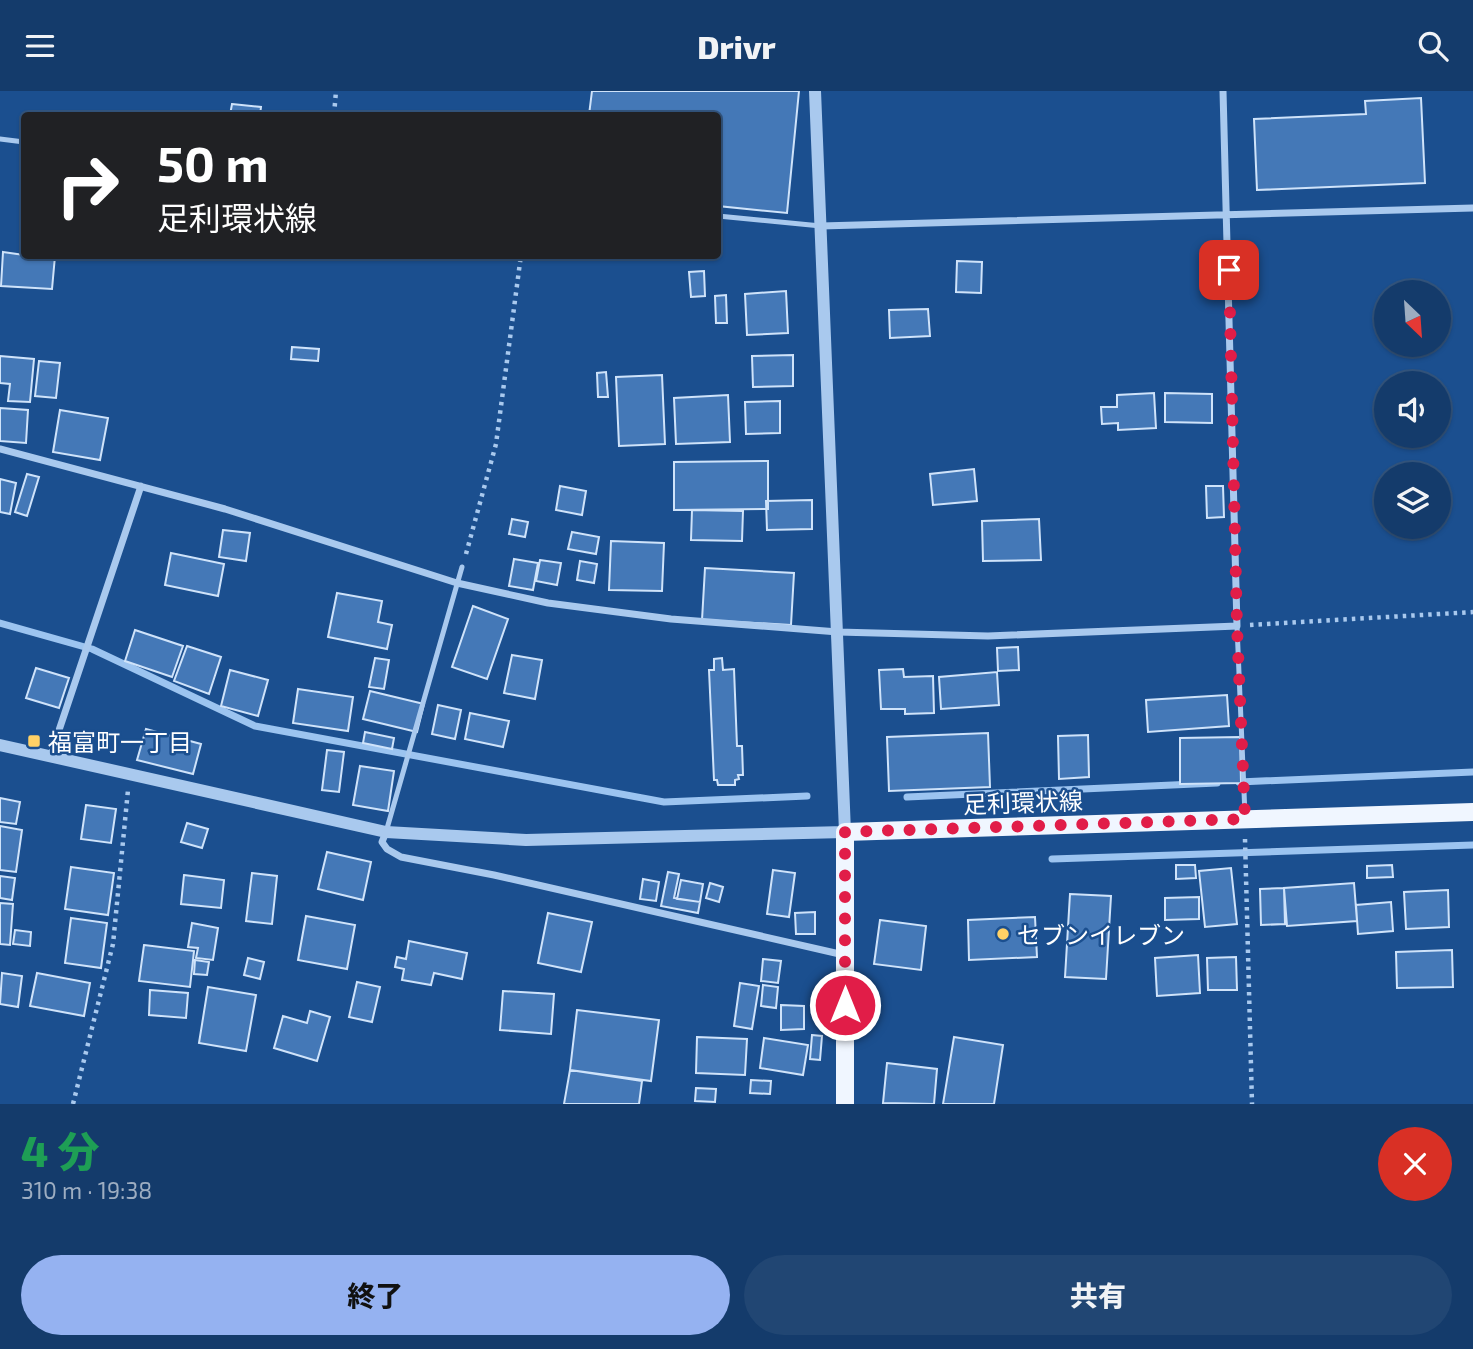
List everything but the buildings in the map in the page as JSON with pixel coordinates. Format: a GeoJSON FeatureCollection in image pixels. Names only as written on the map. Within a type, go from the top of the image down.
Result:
{"type":"FeatureCollection","features":[{"type":"Feature","properties":{"kind":"main road","name":"足利環状線"},"geometry":{"type":"LineString","coordinates":[[845,832],[1473,812]]}},
{"type":"Feature","properties":{"kind":"main road"},"geometry":{"type":"LineString","coordinates":[[845,832],[845,1104]]}},
{"type":"Feature","properties":{"kind":"street"},"geometry":{"type":"LineString","coordinates":[[0,745],[386,832],[526,840],[845,832],[815,91]]}},
{"type":"Feature","properties":{"kind":"street"},"geometry":{"type":"LineString","coordinates":[[0,449],[225,509],[457,583],[548,603],[671,619],[838,632],[988,636],[1237,626],[1223,91]]}},
{"type":"Feature","properties":{"kind":"street"},"geometry":{"type":"LineString","coordinates":[[821,226],[1473,208]]}},
{"type":"Feature","properties":{"kind":"street"},"geometry":{"type":"LineString","coordinates":[[50,757],[141,486]]}},
{"type":"Feature","properties":{"kind":"street"},"geometry":{"type":"LineString","coordinates":[[386,832],[382,842],[387,849],[401,857],[508,878],[845,955]]}},
{"type":"Feature","properties":{"kind":"lane"},"geometry":{"type":"LineString","coordinates":[[0,139],[21,142]]}},
{"type":"Feature","properties":{"kind":"lane"},"geometry":{"type":"LineString","coordinates":[[721,216],[821,226]]}},
{"type":"Feature","properties":{"kind":"lane"},"geometry":{"type":"LineString","coordinates":[[386,832],[463,567]]}},
{"type":"Feature","properties":{"kind":"lane"},"geometry":{"type":"LineString","coordinates":[[1237,626],[1245,819]]}},
{"type":"Feature","properties":{"kind":"path"},"geometry":{"type":"LineString","coordinates":[[334,112],[336,91]]}},
{"type":"Feature","properties":{"kind":"path"},"geometry":{"type":"LineString","coordinates":[[463,567],[496,444],[520,259]]}},
{"type":"Feature","properties":{"kind":"path"},"geometry":{"type":"LineString","coordinates":[[1237,626],[1473,612]]}},
{"type":"Feature","properties":{"kind":"path"},"geometry":{"type":"LineString","coordinates":[[73,1104],[113,944],[129,775]]}},
{"type":"Feature","properties":{"kind":"path"},"geometry":{"type":"LineString","coordinates":[[1245,819],[1252,1104]]}},
{"type":"Feature","properties":{"kind":"waterway"},"geometry":{"type":"LineString","coordinates":[[0,623],[92,649],[255,726],[664,802],[807,796]]}},
{"type":"Feature","properties":{"kind":"waterway"},"geometry":{"type":"LineString","coordinates":[[1239,782],[1473,772]]}},
{"type":"Feature","properties":{"kind":"waterway"},"geometry":{"type":"LineString","coordinates":[[907,797],[1217,783]]}},
{"type":"Feature","properties":{"kind":"waterway"},"geometry":{"type":"LineString","coordinates":[[1052,859],[1473,845]]}},
{"type":"Feature","properties":{"kind":"place","name":"福富町一丁目"},"geometry":{"type":"Point","coordinates":[34,741]}},
{"type":"Feature","properties":{"kind":"place","name":"セブンイレブン"},"geometry":{"type":"Point","coordinates":[1003,934]}},
{"type":"Feature","properties":{"kind":"route"},"geometry":{"type":"LineString","coordinates":[[845,1005],[845,832],[1245,819],[1237,626],[1229,270]]}}]}
